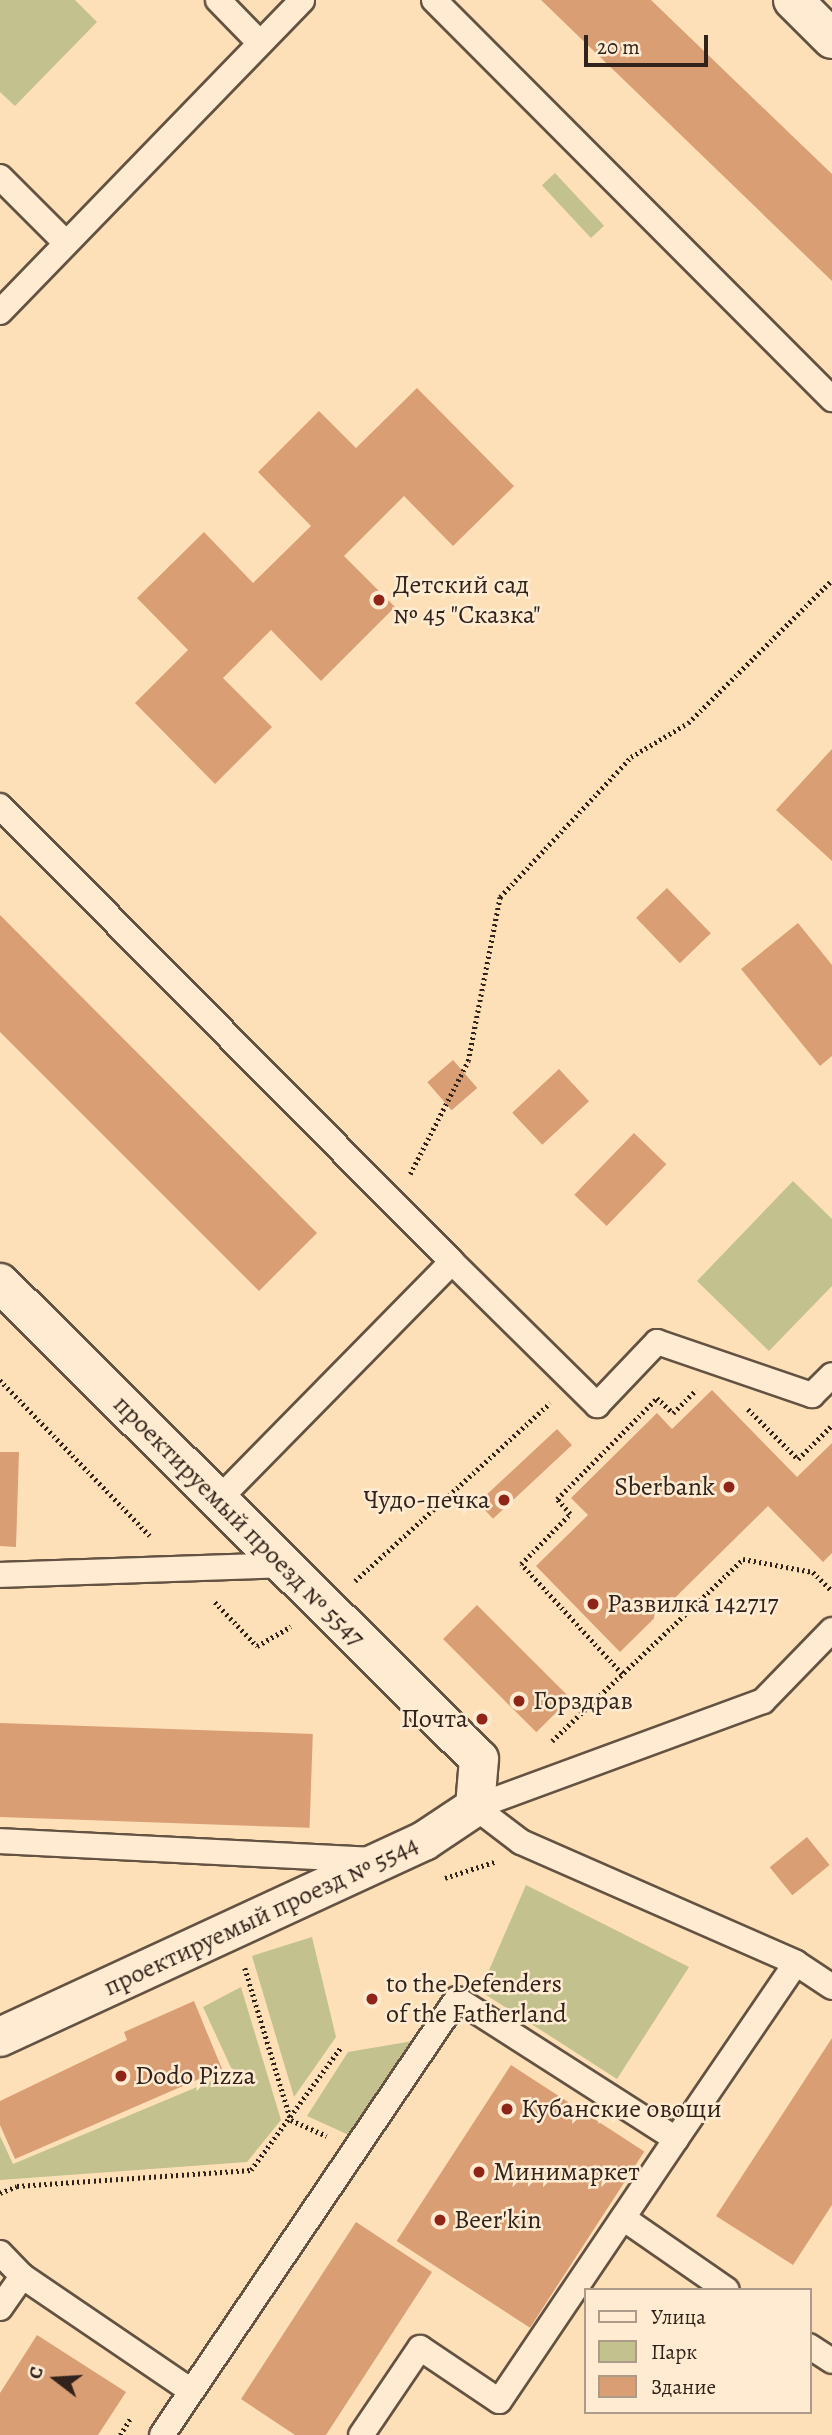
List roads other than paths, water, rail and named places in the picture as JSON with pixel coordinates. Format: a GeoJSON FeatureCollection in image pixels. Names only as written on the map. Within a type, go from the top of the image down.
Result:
{"type":"FeatureCollection","features":[{"type":"Feature","properties":{"kind":"street"},"geometry":{"type":"LineString","coordinates":[[793,0],[832,39]]}},
{"type":"Feature","properties":{"kind":"street","name":"проектируемый проезд № 5547"},"geometry":{"type":"LineString","coordinates":[[6,1295],[218,1500],[479,1759],[475,1807]]}},
{"type":"Feature","properties":{"kind":"street","name":"проектируемый проезд № 5544"},"geometry":{"type":"LineString","coordinates":[[0,2037],[384,1861],[475,1807]]}},
{"type":"Feature","properties":{"kind":"lane"},"geometry":{"type":"LineString","coordinates":[[218,0],[260,43]]}},
{"type":"Feature","properties":{"kind":"lane"},"geometry":{"type":"LineString","coordinates":[[0,312],[302,0]]}},
{"type":"Feature","properties":{"kind":"lane"},"geometry":{"type":"LineString","coordinates":[[435,0],[832,399]]}},
{"type":"Feature","properties":{"kind":"lane"},"geometry":{"type":"LineString","coordinates":[[0,177],[66,243]]}},
{"type":"Feature","properties":{"kind":"lane"},"geometry":{"type":"LineString","coordinates":[[0,806],[597,1405],[657,1342],[812,1395],[832,1375]]}},
{"type":"Feature","properties":{"kind":"lane"},"geometry":{"type":"LineString","coordinates":[[218,1500],[452,1262]]}},
{"type":"Feature","properties":{"kind":"lane"},"geometry":{"type":"LineString","coordinates":[[0,1575],[284,1565]]}},
{"type":"Feature","properties":{"kind":"lane"},"geometry":{"type":"LineString","coordinates":[[475,1807],[762,1701],[832,1630]]}},
{"type":"Feature","properties":{"kind":"lane"},"geometry":{"type":"LineString","coordinates":[[475,1807],[521,1842],[796,1963],[832,1987]]}},
{"type":"Feature","properties":{"kind":"lane"},"geometry":{"type":"LineString","coordinates":[[0,1841],[384,1861]]}},
{"type":"Feature","properties":{"kind":"lane"},"geometry":{"type":"LineString","coordinates":[[361,2435],[420,2348],[499,2401],[796,1963]]}},
{"type":"Feature","properties":{"kind":"lane"},"geometry":{"type":"LineString","coordinates":[[162,2435],[457,1999],[677,2138]]}},
{"type":"Feature","properties":{"kind":"lane"},"geometry":{"type":"LineString","coordinates":[[622,2218],[724,2288]]}},
{"type":"Feature","properties":{"kind":"lane"},"geometry":{"type":"LineString","coordinates":[[0,2253],[22,2276],[191,2392]]}},
{"type":"Feature","properties":{"kind":"lane"},"geometry":{"type":"LineString","coordinates":[[0,2308],[22,2276]]}},
{"type":"Feature","properties":{"kind":"lane"},"geometry":{"type":"LineString","coordinates":[[811,2347],[832,2361]]}},
{"type":"Feature","properties":{"kind":"place","name":"Детский сад № 45 \"Сказка\""},"geometry":{"type":"Point","coordinates":[379,600]}},
{"type":"Feature","properties":{"kind":"place","name":"Sberbank"},"geometry":{"type":"Point","coordinates":[729,1487]}},
{"type":"Feature","properties":{"kind":"place","name":"Чудо-печка"},"geometry":{"type":"Point","coordinates":[504,1500]}},
{"type":"Feature","properties":{"kind":"place","name":"Развилка 142717"},"geometry":{"type":"Point","coordinates":[593,1604]}},
{"type":"Feature","properties":{"kind":"place","name":"Горздрав"},"geometry":{"type":"Point","coordinates":[519,1701]}},
{"type":"Feature","properties":{"kind":"place","name":"Почта"},"geometry":{"type":"Point","coordinates":[482,1719]}},
{"type":"Feature","properties":{"kind":"place","name":"to the Defenders of the Fatherland"},"geometry":{"type":"Point","coordinates":[372,1999]}},
{"type":"Feature","properties":{"kind":"place","name":"Dodo Pizza"},"geometry":{"type":"Point","coordinates":[121,2076]}},
{"type":"Feature","properties":{"kind":"place","name":"Кубанские овощи"},"geometry":{"type":"Point","coordinates":[507,2109]}},
{"type":"Feature","properties":{"kind":"place","name":"Минимаркет"},"geometry":{"type":"Point","coordinates":[479,2172]}},
{"type":"Feature","properties":{"kind":"place","name":"Beer'kin"},"geometry":{"type":"Point","coordinates":[440,2220]}}]}
